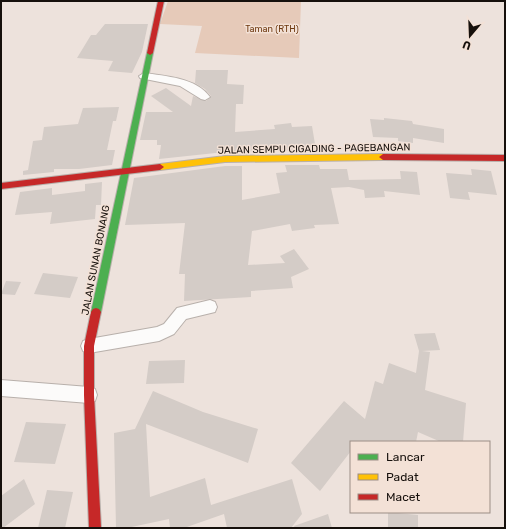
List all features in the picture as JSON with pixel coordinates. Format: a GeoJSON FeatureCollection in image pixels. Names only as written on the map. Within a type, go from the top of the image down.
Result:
{"type":"FeatureCollection","features":[{"type":"Feature","properties":{"kind":"street","name":"JALAN SUNAN BONANG"},"geometry":{"type":"LineString","coordinates":[[95,528],[89,394],[90,346],[124,171],[161,1]]}},
{"type":"Feature","properties":{"kind":"street"},"geometry":{"type":"LineString","coordinates":[[144,76],[180,82],[193,87],[205,97]]}},
{"type":"Feature","properties":{"kind":"street","name":"JALAN SEMPU CIGADING - PAGEBANGAN"},"geometry":{"type":"LineString","coordinates":[[1,186],[225,159],[323,157],[505,158]]}},
{"type":"Feature","properties":{"kind":"street"},"geometry":{"type":"LineString","coordinates":[[90,346],[159,334],[169,329],[182,314],[210,307]]}},
{"type":"Feature","properties":{"kind":"street"},"geometry":{"type":"LineString","coordinates":[[1,388],[89,394]]}},
{"type":"Feature","properties":{"kind":"green space","name":"Taman (RTH)"},"geometry":{"type":"Polygon","coordinates":[[[168,1],[301,1],[299,58],[195,53],[202,26],[160,24],[168,1]]]}},
{"type":"Feature","properties":{"kind":"building"},"geometry":{"type":"Polygon","coordinates":[[[105,24],[148,24],[142,52],[132,73],[108,71],[113,61],[77,58],[91,35],[96,35],[105,24]]]}},
{"type":"Feature","properties":{"kind":"building"},"geometry":{"type":"Polygon","coordinates":[[[196,70],[228,70],[227,84],[244,85],[243,104],[236,104],[235,132],[275,129],[274,125],[291,123],[292,127],[312,126],[316,150],[225,152],[159,159],[161,145],[157,145],[157,140],[140,140],[146,112],[173,112],[151,96],[166,88],[191,106],[193,96],[206,101],[211,96],[205,89],[195,83],[196,70]]]}},
{"type":"Feature","properties":{"kind":"building"},"geometry":{"type":"Polygon","coordinates":[[[119,107],[116,121],[113,121],[107,150],[115,150],[112,165],[79,169],[54,169],[54,172],[23,175],[23,171],[28,170],[33,141],[42,140],[44,127],[78,124],[83,108],[119,107]]]}},
{"type":"Feature","properties":{"kind":"building"},"geometry":{"type":"Polygon","coordinates":[[[384,118],[412,121],[413,124],[444,129],[444,143],[413,138],[413,143],[398,141],[398,138],[373,137],[370,119],[384,120],[384,118]]]}},
{"type":"Feature","properties":{"kind":"building"},"geometry":{"type":"Polygon","coordinates":[[[285,165],[319,165],[320,169],[347,169],[349,180],[401,179],[400,171],[417,172],[420,195],[384,191],[385,197],[365,198],[364,190],[349,187],[331,188],[339,224],[314,225],[315,228],[292,231],[290,224],[252,231],[248,265],[285,263],[280,256],[294,249],[309,269],[291,277],[293,288],[251,291],[251,297],[184,301],[185,274],[179,274],[185,223],[125,225],[134,178],[225,166],[242,166],[242,200],[280,193],[276,173],[287,172],[285,165]]]}},
{"type":"Feature","properties":{"kind":"building"},"geometry":{"type":"Polygon","coordinates":[[[471,169],[491,171],[497,195],[468,192],[470,200],[450,198],[446,173],[472,175],[471,169]]]}},
{"type":"Feature","properties":{"kind":"building"},"geometry":{"type":"Polygon","coordinates":[[[102,182],[101,205],[96,205],[95,219],[50,224],[52,212],[15,215],[20,192],[52,188],[52,195],[85,191],[85,184],[102,182]]]}},
{"type":"Feature","properties":{"kind":"building"},"geometry":{"type":"Polygon","coordinates":[[[43,273],[78,277],[70,298],[34,294],[43,273]]]}},
{"type":"Feature","properties":{"kind":"building"},"geometry":{"type":"Polygon","coordinates":[[[6,281],[21,282],[15,295],[1,294],[6,281]]]}},
{"type":"Feature","properties":{"kind":"building"},"geometry":{"type":"Polygon","coordinates":[[[435,333],[440,350],[422,351],[430,352],[425,390],[466,403],[463,441],[439,441],[418,432],[416,441],[350,441],[350,452],[320,491],[291,463],[344,401],[365,419],[375,381],[383,384],[389,363],[416,373],[419,351],[414,334],[435,333]]]}},
{"type":"Feature","properties":{"kind":"building"},"geometry":{"type":"Polygon","coordinates":[[[185,360],[184,383],[146,384],[149,361],[185,360]]]}},
{"type":"Feature","properties":{"kind":"building"},"geometry":{"type":"Polygon","coordinates":[[[153,391],[203,412],[258,429],[248,463],[146,424],[150,497],[205,478],[211,505],[292,479],[302,514],[291,528],[227,528],[224,514],[184,528],[170,528],[169,519],[127,528],[116,528],[114,433],[135,429],[153,391]]]}},
{"type":"Feature","properties":{"kind":"building"},"geometry":{"type":"Polygon","coordinates":[[[26,422],[66,424],[55,464],[14,462],[26,422]]]}},
{"type":"Feature","properties":{"kind":"building"},"geometry":{"type":"Polygon","coordinates":[[[24,479],[35,504],[1,528],[1,496],[24,479]]]}},
{"type":"Feature","properties":{"kind":"building"},"geometry":{"type":"Polygon","coordinates":[[[47,490],[73,492],[65,528],[38,528],[47,490]]]}},
{"type":"Feature","properties":{"kind":"building"},"geometry":{"type":"Polygon","coordinates":[[[388,513],[418,515],[418,528],[388,528],[388,513]]]}},
{"type":"Feature","properties":{"kind":"building"},"geometry":{"type":"Polygon","coordinates":[[[328,514],[332,528],[295,528],[294,526],[328,514]]]}},
{"type":"Feature","properties":{"kind":"traffic: fast"},"geometry":{"type":"LineString","coordinates":[[96,312],[150,53]]}},
{"type":"Feature","properties":{"kind":"traffic: slow"},"geometry":{"type":"LineString","coordinates":[[160,167],[225,159],[383,157]]}},
{"type":"Feature","properties":{"kind":"traffic: jam"},"geometry":{"type":"LineString","coordinates":[[150,53],[161,1]]}},
{"type":"Feature","properties":{"kind":"traffic: jam"},"geometry":{"type":"LineString","coordinates":[[383,157],[505,158]]}},
{"type":"Feature","properties":{"kind":"traffic: jam"},"geometry":{"type":"LineString","coordinates":[[1,186],[160,167]]}},
{"type":"Feature","properties":{"kind":"traffic: jam"},"geometry":{"type":"LineString","coordinates":[[95,528],[89,395],[89,346],[96,312]]}}]}
